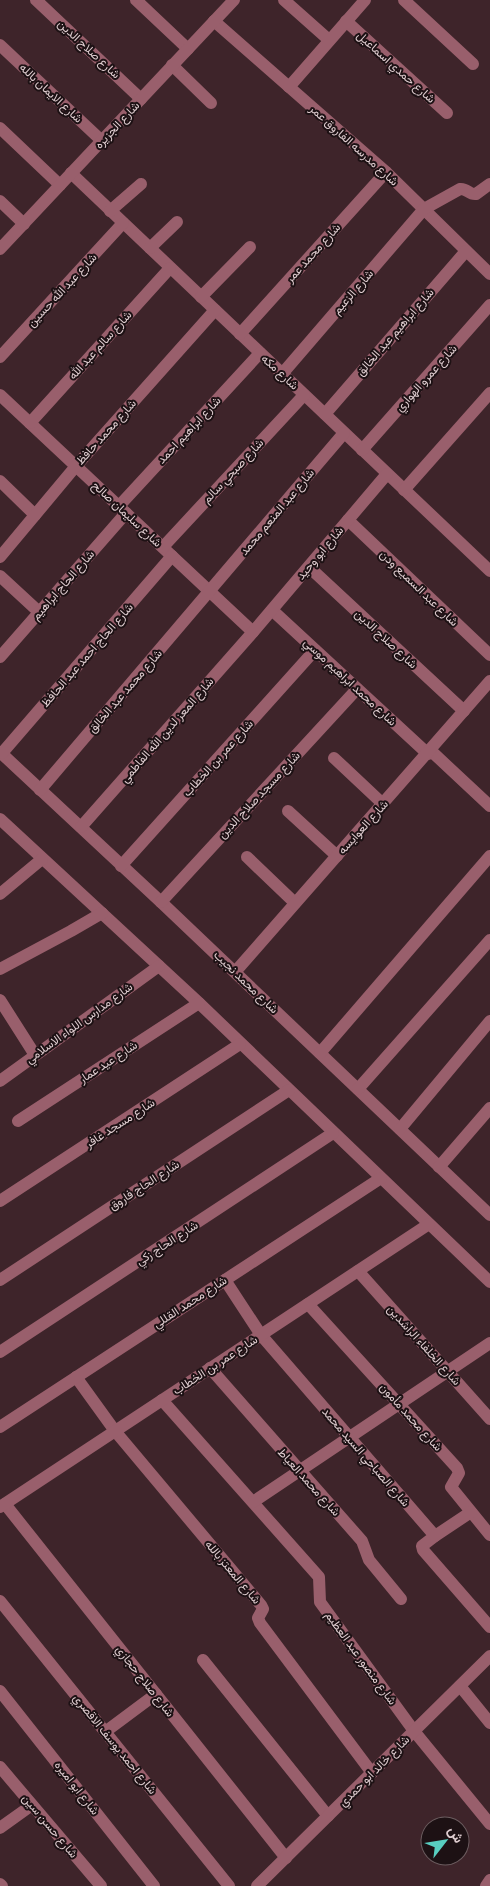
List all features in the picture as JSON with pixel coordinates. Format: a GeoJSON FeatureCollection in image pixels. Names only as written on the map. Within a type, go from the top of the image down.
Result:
{"type":"FeatureCollection","features":[{"type":"Feature","properties":{"kind":"street","name":"شارع صلاح الدين"},"geometry":{"type":"LineString","coordinates":[[36,0],[141,99]]}},
{"type":"Feature","properties":{"kind":"street"},"geometry":{"type":"LineString","coordinates":[[136,0],[188,49]]}},
{"type":"Feature","properties":{"kind":"street","name":"شارع الجزيره"},"geometry":{"type":"LineString","coordinates":[[0,249],[234,0]]}},
{"type":"Feature","properties":{"kind":"street"},"geometry":{"type":"LineString","coordinates":[[284,0],[330,40]]}},
{"type":"Feature","properties":{"kind":"street"},"geometry":{"type":"LineString","coordinates":[[289,87],[365,0]]}},
{"type":"Feature","properties":{"kind":"street"},"geometry":{"type":"LineString","coordinates":[[404,0],[473,64]]}},
{"type":"Feature","properties":{"kind":"street","name":"شارع مدرسه الفاروق عمر"},"geometry":{"type":"LineString","coordinates":[[214,21],[386,172],[466,251],[488,269]]}},
{"type":"Feature","properties":{"kind":"street","name":"شارع حمدي اسماعيل"},"geometry":{"type":"LineString","coordinates":[[346,21],[447,114]]}},
{"type":"Feature","properties":{"kind":"street","name":"شارع الايمان بالله"},"geometry":{"type":"LineString","coordinates":[[0,44],[102,141]]}},
{"type":"Feature","properties":{"kind":"street"},"geometry":{"type":"LineString","coordinates":[[172,65],[211,103]]}},
{"type":"Feature","properties":{"kind":"street"},"geometry":{"type":"LineString","coordinates":[[0,128],[60,185]]}},
{"type":"Feature","properties":{"kind":"street","name":"شارع محمد عمر"},"geometry":{"type":"LineString","coordinates":[[240,334],[386,172]]}},
{"type":"Feature","properties":{"kind":"street","name":"شارع مكه"},"geometry":{"type":"LineString","coordinates":[[71,174],[490,571]]}},
{"type":"Feature","properties":{"kind":"street"},"geometry":{"type":"LineString","coordinates":[[110,211],[141,184]]}},
{"type":"Feature","properties":{"kind":"street"},"geometry":{"type":"LineString","coordinates":[[424,209],[460,189],[476,194],[490,184]]}},
{"type":"Feature","properties":{"kind":"street"},"geometry":{"type":"LineString","coordinates":[[0,201],[24,224]]}},
{"type":"Feature","properties":{"kind":"street","name":"شارع الزعيم"},"geometry":{"type":"LineString","coordinates":[[282,374],[424,209]]}},
{"type":"Feature","properties":{"kind":"street"},"geometry":{"type":"LineString","coordinates":[[150,248],[178,222]]}},
{"type":"Feature","properties":{"kind":"street","name":"شارع عبد الله حسين"},"geometry":{"type":"LineString","coordinates":[[0,357],[123,223]]}},
{"type":"Feature","properties":{"kind":"street"},"geometry":{"type":"LineString","coordinates":[[200,297],[250,247]]}},
{"type":"Feature","properties":{"kind":"street","name":"شارع ابراهيم عبد الخالق"},"geometry":{"type":"LineString","coordinates":[[325,414],[466,251]]}},
{"type":"Feature","properties":{"kind":"street","name":"شارع سالم عبد الله"},"geometry":{"type":"LineString","coordinates":[[30,423],[170,268]]}},
{"type":"Feature","properties":{"kind":"street","name":"شارع عمرو الهواري"},"geometry":{"type":"LineString","coordinates":[[362,450],[490,305]]}},
{"type":"Feature","properties":{"kind":"street","name":"شارع محمد حافظ"},"geometry":{"type":"LineString","coordinates":[[0,557],[76,466],[215,310]]}},
{"type":"Feature","properties":{"kind":"street","name":"شارع ابراهيم احمد"},"geometry":{"type":"LineString","coordinates":[[123,510],[260,353]]}},
{"type":"Feature","properties":{"kind":"street"},"geometry":{"type":"LineString","coordinates":[[404,490],[490,393]]}},
{"type":"Feature","properties":{"kind":"street","name":"شارع سليمان صالح"},"geometry":{"type":"LineString","coordinates":[[0,395],[253,632]]}},
{"type":"Feature","properties":{"kind":"street","name":"شارع صبحي سالم"},"geometry":{"type":"LineString","coordinates":[[167,552],[304,395]]}},
{"type":"Feature","properties":{"kind":"street","name":"شارع عبد المنعم محمد"},"geometry":{"type":"LineString","coordinates":[[210,592],[344,433]]}},
{"type":"Feature","properties":{"kind":"street","name":"شارع ابو وحيد"},"geometry":{"type":"LineString","coordinates":[[253,632],[387,474]]}},
{"type":"Feature","properties":{"kind":"street"},"geometry":{"type":"LineString","coordinates":[[0,481],[35,515]]}},
{"type":"Feature","properties":{"kind":"street","name":"شارع الحاج ابراهيم"},"geometry":{"type":"LineString","coordinates":[[0,657],[40,612],[123,510]]}},
{"type":"Feature","properties":{"kind":"street","name":"شارع عبد السميع ودن"},"geometry":{"type":"LineString","coordinates":[[348,520],[490,655]]}},
{"type":"Feature","properties":{"kind":"street","name":"شارع الحاج احمد عبد الحافظ"},"geometry":{"type":"LineString","coordinates":[[1,753],[167,552]]}},
{"type":"Feature","properties":{"kind":"street","name":"شارع صلاح الدين"},"geometry":{"type":"LineString","coordinates":[[309,567],[464,711]]}},
{"type":"Feature","properties":{"kind":"street"},"geometry":{"type":"LineString","coordinates":[[0,576],[40,612]]}},
{"type":"Feature","properties":{"kind":"street","name":"شارع محمد عبد الخالق"},"geometry":{"type":"LineString","coordinates":[[40,790],[210,592]]}},
{"type":"Feature","properties":{"kind":"street","name":"شارع محمد ابراهيم موسي"},"geometry":{"type":"LineString","coordinates":[[272,610],[357,689],[429,752]]}},
{"type":"Feature","properties":{"kind":"street","name":"شارع المعز لدين الله الفاطمي"},"geometry":{"type":"LineString","coordinates":[[81,828],[253,632]]}},
{"type":"Feature","properties":{"kind":"street","name":"شارع عمر بن الخطاب"},"geometry":{"type":"LineString","coordinates":[[121,866],[315,650]]}},
{"type":"Feature","properties":{"kind":"street","name":"شارع العوايسه"},"geometry":{"type":"LineString","coordinates":[[235,972],[490,682]]}},
{"type":"Feature","properties":{"kind":"street","name":"شارع مسجد صلاح الدين"},"geometry":{"type":"LineString","coordinates":[[161,902],[357,689]]}},
{"type":"Feature","properties":{"kind":"street"},"geometry":{"type":"LineString","coordinates":[[429,752],[490,806]]}},
{"type":"Feature","properties":{"kind":"street","name":"شارع محمد نجيب"},"geometry":{"type":"LineString","coordinates":[[1,753],[439,1166],[488,1208]]}},
{"type":"Feature","properties":{"kind":"street"},"geometry":{"type":"LineString","coordinates":[[334,758],[383,804]]}},
{"type":"Feature","properties":{"kind":"street"},"geometry":{"type":"LineString","coordinates":[[288,811],[337,856]]}},
{"type":"Feature","properties":{"kind":"street"},"geometry":{"type":"LineString","coordinates":[[1,822],[199,1003],[490,1282]]}},
{"type":"Feature","properties":{"kind":"street"},"geometry":{"type":"LineString","coordinates":[[320,1053],[490,856]]}},
{"type":"Feature","properties":{"kind":"street"},"geometry":{"type":"LineString","coordinates":[[247,857],[295,903]]}},
{"type":"Feature","properties":{"kind":"street"},"geometry":{"type":"LineString","coordinates":[[0,894],[42,859]]}},
{"type":"Feature","properties":{"kind":"street"},"geometry":{"type":"LineString","coordinates":[[0,969],[102,913]]}},
{"type":"Feature","properties":{"kind":"street"},"geometry":{"type":"LineString","coordinates":[[358,1089],[490,940]]}},
{"type":"Feature","properties":{"kind":"street","name":"شارع مدارس اللواء الاسلامي"},"geometry":{"type":"LineString","coordinates":[[0,1081],[159,966]]}},
{"type":"Feature","properties":{"kind":"street"},"geometry":{"type":"LineString","coordinates":[[0,1000],[35,1055]]}},
{"type":"Feature","properties":{"kind":"street","name":"شارع عيد عمار"},"geometry":{"type":"LineString","coordinates":[[18,1121],[199,1003]]}},
{"type":"Feature","properties":{"kind":"street"},"geometry":{"type":"LineString","coordinates":[[400,1129],[490,1021]]}},
{"type":"Feature","properties":{"kind":"street","name":"شارع مسجد غافر"},"geometry":{"type":"LineString","coordinates":[[0,1201],[240,1044]]}},
{"type":"Feature","properties":{"kind":"street","name":"شارع الحاج فاروق"},"geometry":{"type":"LineString","coordinates":[[0,1280],[289,1090]]}},
{"type":"Feature","properties":{"kind":"street"},"geometry":{"type":"LineString","coordinates":[[439,1166],[490,1108]]}},
{"type":"Feature","properties":{"kind":"street","name":"شارع الحاج زكي"},"geometry":{"type":"LineString","coordinates":[[0,1352],[333,1133]]}},
{"type":"Feature","properties":{"kind":"street","name":"شارع محمد القللي"},"geometry":{"type":"LineString","coordinates":[[0,1427],[381,1178]]}},
{"type":"Feature","properties":{"kind":"street","name":"شارع عمر بن الخطاب"},"geometry":{"type":"LineString","coordinates":[[2,1505],[429,1224]]}},
{"type":"Feature","properties":{"kind":"street","name":"شارع الخلفاء الراشدين"},"geometry":{"type":"LineString","coordinates":[[358,1270],[490,1419]]}},
{"type":"Feature","properties":{"kind":"street","name":"شارع الصباحي السيد محمد"},"geometry":{"type":"LineString","coordinates":[[224,1280],[260,1335],[435,1536]]}},
{"type":"Feature","properties":{"kind":"street","name":"شارع محمد مأمون"},"geometry":{"type":"LineString","coordinates":[[308,1304],[458,1469],[459,1473],[451,1487],[490,1535]]}},
{"type":"Feature","properties":{"kind":"street"},"geometry":{"type":"LineString","coordinates":[[253,1502],[490,1343]]}},
{"type":"Feature","properties":{"kind":"street","name":"شارع محمد العياط"},"geometry":{"type":"LineString","coordinates":[[210,1368],[362,1541],[369,1560],[401,1599]]}},
{"type":"Feature","properties":{"kind":"street","name":"شارع المعتز بالله"},"geometry":{"type":"LineString","coordinates":[[76,1377],[114,1431],[261,1604],[263,1609],[258,1618],[260,1623],[372,1773]]}},
{"type":"Feature","properties":{"kind":"street","name":"شارع منصور عبد العظيم"},"geometry":{"type":"LineString","coordinates":[[162,1400],[319,1577],[320,1602],[414,1731],[490,1824]]}},
{"type":"Feature","properties":{"kind":"street","name":"شارع صلاح حجازي"},"geometry":{"type":"LineString","coordinates":[[2,1505],[156,1694],[286,1858]]}},
{"type":"Feature","properties":{"kind":"street"},"geometry":{"type":"LineString","coordinates":[[471,1512],[422,1546],[423,1550],[490,1627]]}},
{"type":"Feature","properties":{"kind":"street","name":"شارع احمد يوسف الاقصري"},"geometry":{"type":"LineString","coordinates":[[0,1601],[230,1886]]}},
{"type":"Feature","properties":{"kind":"street","name":"شارع خالد ابو حمدي"},"geometry":{"type":"LineString","coordinates":[[257,1886],[490,1656]]}},
{"type":"Feature","properties":{"kind":"street"},"geometry":{"type":"LineString","coordinates":[[204,1660],[328,1816]]}},
{"type":"Feature","properties":{"kind":"street"},"geometry":{"type":"LineString","coordinates":[[460,1686],[490,1723]]}},
{"type":"Feature","properties":{"kind":"street","name":"شارع ابو اميره"},"geometry":{"type":"LineString","coordinates":[[0,1691],[154,1886]]}},
{"type":"Feature","properties":{"kind":"street"},"geometry":{"type":"LineString","coordinates":[[105,1732],[156,1694]]}},
{"type":"Feature","properties":{"kind":"street","name":"شارع حسن سين"},"geometry":{"type":"LineString","coordinates":[[0,1767],[101,1886]]}},
{"type":"Feature","properties":{"kind":"street"},"geometry":{"type":"LineString","coordinates":[[0,1828],[32,1805]]}},
{"type":"Feature","properties":{"kind":"street"},"geometry":{"type":"LineString","coordinates":[[486,1886],[490,1880]]}}]}
